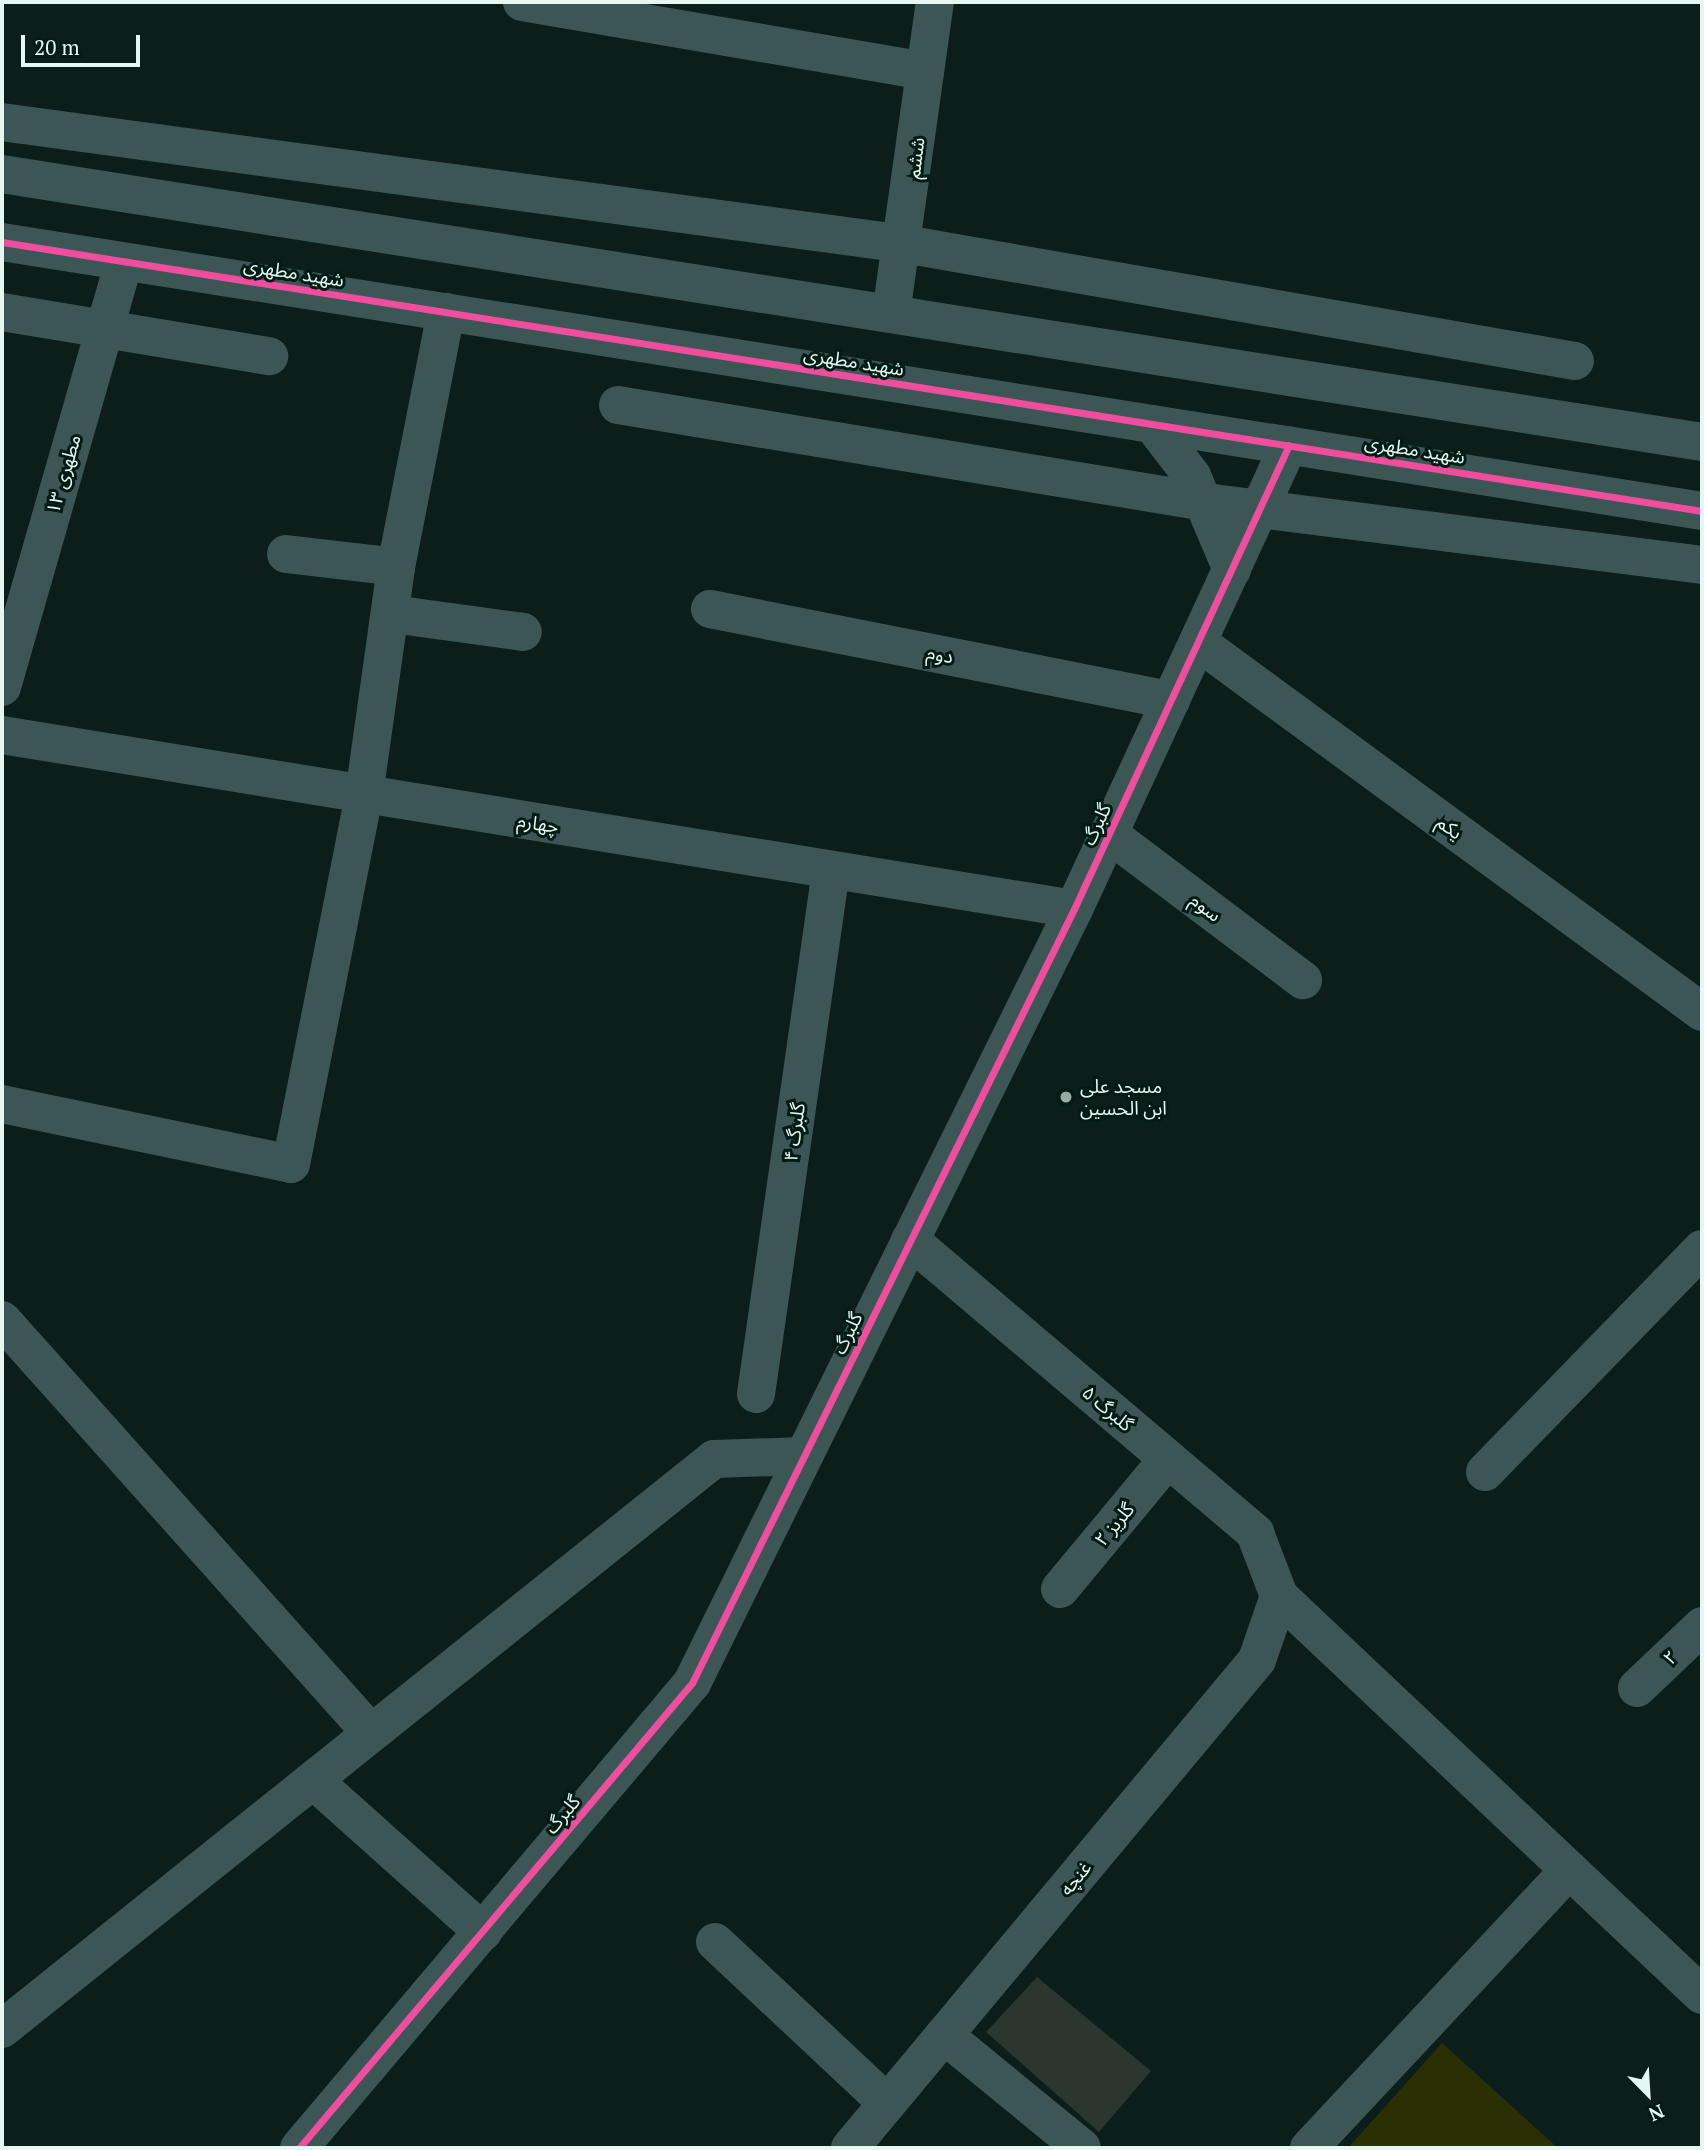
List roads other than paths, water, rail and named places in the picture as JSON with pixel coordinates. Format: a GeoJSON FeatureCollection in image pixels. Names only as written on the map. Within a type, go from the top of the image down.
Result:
{"type":"FeatureCollection","features":[{"type":"Feature","properties":{"kind":"street"},"geometry":{"type":"LineString","coordinates":[[522,2],[925,71]]}},
{"type":"Feature","properties":{"kind":"street","name":"ششم"},"geometry":{"type":"LineString","coordinates":[[891,314],[904,244],[935,2]]}},
{"type":"Feature","properties":{"kind":"street"},"geometry":{"type":"LineString","coordinates":[[2,122],[904,244],[1575,360]]}},
{"type":"Feature","properties":{"kind":"street"},"geometry":{"type":"LineString","coordinates":[[2,174],[1702,442]]}},
{"type":"Feature","properties":{"kind":"street","name":"شهید مطهری"},"geometry":{"type":"LineString","coordinates":[[2,242],[1702,511]]}},
{"type":"Feature","properties":{"kind":"street","name":"مطهری ۱۳"},"geometry":{"type":"LineString","coordinates":[[2,687],[12,615],[105,329],[124,262]]}},
{"type":"Feature","properties":{"kind":"street"},"geometry":{"type":"LineString","coordinates":[[2,312],[270,356]]}},
{"type":"Feature","properties":{"kind":"street"},"geometry":{"type":"LineString","coordinates":[[2,1104],[291,1164],[364,795],[397,567],[446,312]]}},
{"type":"Feature","properties":{"kind":"street"},"geometry":{"type":"LineString","coordinates":[[618,405],[1205,502],[1702,565]]}},
{"type":"Feature","properties":{"kind":"street"},"geometry":{"type":"LineString","coordinates":[[1152,424],[1192,476],[1232,570]]}},
{"type":"Feature","properties":{"kind":"street","name":"گلبرگ"},"geometry":{"type":"LineString","coordinates":[[299,2148],[692,1683],[1074,909],[1289,446]]}},
{"type":"Feature","properties":{"kind":"street"},"geometry":{"type":"LineString","coordinates":[[286,554],[397,567]]}},
{"type":"Feature","properties":{"kind":"street","name":"دوم"},"geometry":{"type":"LineString","coordinates":[[710,609],[1171,700]]}},
{"type":"Feature","properties":{"kind":"street"},"geometry":{"type":"LineString","coordinates":[[392,614],[523,632]]}},
{"type":"Feature","properties":{"kind":"street","name":"یکم"},"geometry":{"type":"LineString","coordinates":[[1198,642],[1702,1012]]}},
{"type":"Feature","properties":{"kind":"street","name":"چهارم"},"geometry":{"type":"LineString","coordinates":[[2,735],[1074,909]]}},
{"type":"Feature","properties":{"kind":"street","name":"سوم"},"geometry":{"type":"LineString","coordinates":[[1109,834],[1303,980]]}},
{"type":"Feature","properties":{"kind":"street","name":"گلبرگ ۴"},"geometry":{"type":"LineString","coordinates":[[756,1394],[831,870]]}},
{"type":"Feature","properties":{"kind":"street","name":"گلبرگ ۵"},"geometry":{"type":"LineString","coordinates":[[910,1240],[1255,1533],[1279,1596]]}},
{"type":"Feature","properties":{"kind":"street"},"geometry":{"type":"LineString","coordinates":[[1485,1472],[1702,1249]]}},
{"type":"Feature","properties":{"kind":"street"},"geometry":{"type":"LineString","coordinates":[[2,1320],[371,1733]]}},
{"type":"Feature","properties":{"kind":"street"},"geometry":{"type":"LineString","coordinates":[[2,2029],[714,1459],[804,1456]]}},
{"type":"Feature","properties":{"kind":"street","name":"گلریز ۲"},"geometry":{"type":"LineString","coordinates":[[1060,1589],[1168,1459]]}},
{"type":"Feature","properties":{"kind":"street"},"geometry":{"type":"LineString","coordinates":[[1279,1596],[1702,1995]]}},
{"type":"Feature","properties":{"kind":"street","name":"غنچه"},"geometry":{"type":"LineString","coordinates":[[850,2148],[1257,1660],[1279,1596]]}},
{"type":"Feature","properties":{"kind":"street","name":"۲"},"geometry":{"type":"LineString","coordinates":[[1637,1688],[1702,1626]]}},
{"type":"Feature","properties":{"kind":"street"},"geometry":{"type":"LineString","coordinates":[[313,1780],[484,1932]]}},
{"type":"Feature","properties":{"kind":"street"},"geometry":{"type":"LineString","coordinates":[[1309,2148],[1569,1870]]}},
{"type":"Feature","properties":{"kind":"street"},"geometry":{"type":"LineString","coordinates":[[715,1942],[887,2103]]}},
{"type":"Feature","properties":{"kind":"street"},"geometry":{"type":"LineString","coordinates":[[944,2035],[1082,2148]]}},
{"type":"Feature","properties":{"kind":"place","name":"مسجد علی ابن الحسین"},"geometry":{"type":"Point","coordinates":[1066,1097]}}]}
